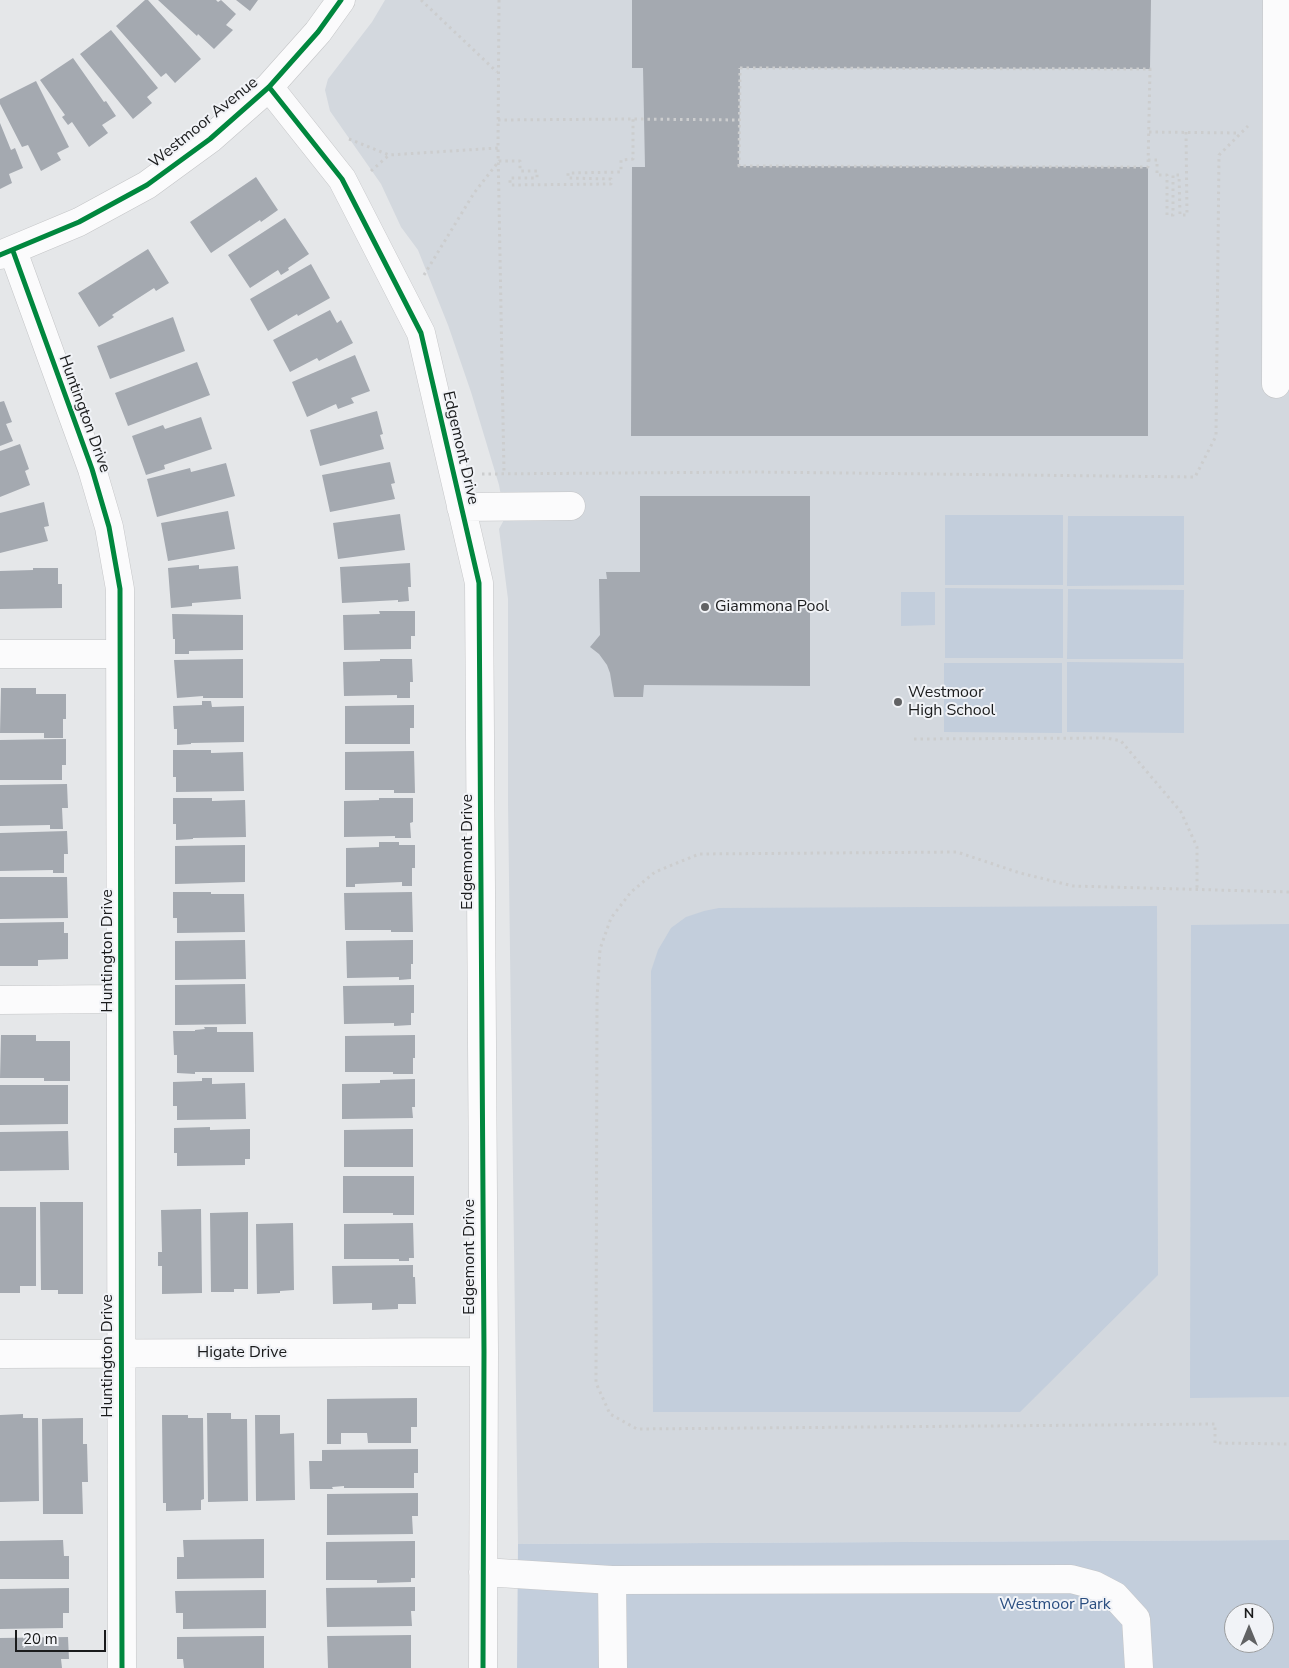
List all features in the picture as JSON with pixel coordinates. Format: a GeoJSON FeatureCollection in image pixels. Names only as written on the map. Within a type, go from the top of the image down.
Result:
{"type":"FeatureCollection","features":[{"type":"Feature","properties":{"kind":"street","name":"Westmoor Avenue"},"geometry":{"type":"LineString","coordinates":[[6,253],[78,222],[147,185],[210,139],[269,87],[318,32],[341,0]]}},
{"type":"Feature","properties":{"kind":"street"},"geometry":{"type":"LineString","coordinates":[[1276,384],[1277,0]]}},
{"type":"Feature","properties":{"kind":"street","name":"Edgemont Drive"},"geometry":{"type":"LineString","coordinates":[[269,87],[342,179],[421,333],[479,583],[484,1352],[483,1668]]}},
{"type":"Feature","properties":{"kind":"street","name":"Huntington Drive"},"geometry":{"type":"LineString","coordinates":[[6,253],[92,469],[108,527],[120,589],[122,1668]]}},
{"type":"Feature","properties":{"kind":"street"},"geometry":{"type":"LineString","coordinates":[[461,507],[571,506]]}},
{"type":"Feature","properties":{"kind":"street"},"geometry":{"type":"LineString","coordinates":[[0,654],[119,654]]}},
{"type":"Feature","properties":{"kind":"street"},"geometry":{"type":"LineString","coordinates":[[0,1000],[120,999]]}},
{"type":"Feature","properties":{"kind":"street","name":"Higate Drive"},"geometry":{"type":"LineString","coordinates":[[0,1354],[484,1352]]}},
{"type":"Feature","properties":{"kind":"street"},"geometry":{"type":"LineString","coordinates":[[483,1572],[612,1580],[1071,1579],[1094,1585],[1115,1596],[1136,1619],[1139,1668]]}},
{"type":"Feature","properties":{"kind":"street"},"geometry":{"type":"LineString","coordinates":[[612,1580],[613,1668]]}},
{"type":"Feature","properties":{"kind":"path"},"geometry":{"type":"LineString","coordinates":[[421,0],[498,72]]}},
{"type":"Feature","properties":{"kind":"path"},"geometry":{"type":"LineString","coordinates":[[499,0],[498,148],[504,473],[757,472],[1195,477],[1216,436],[1219,155],[1253,120]]}},
{"type":"Feature","properties":{"kind":"path"},"geometry":{"type":"LineString","coordinates":[[740,68],[1150,69],[1149,132],[1148,167],[740,166],[740,68]]}},
{"type":"Feature","properties":{"kind":"path"},"geometry":{"type":"LineString","coordinates":[[499,161],[520,161],[520,171],[537,171],[537,178],[510,178],[510,185],[611,184],[611,179],[568,178],[568,173],[620,172],[620,160],[633,159],[633,119]]}},
{"type":"Feature","properties":{"kind":"path"},"geometry":{"type":"LineString","coordinates":[[498,120],[740,120]]}},
{"type":"Feature","properties":{"kind":"path"},"geometry":{"type":"LineString","coordinates":[[1149,132],[1241,133]]}},
{"type":"Feature","properties":{"kind":"path"},"geometry":{"type":"LineString","coordinates":[[1148,160],[1157,160],[1157,175],[1166,175],[1167,215],[1173,215],[1173,175],[1179,175],[1180,215],[1186,215],[1186,132]]}},
{"type":"Feature","properties":{"kind":"path"},"geometry":{"type":"LineString","coordinates":[[389,155],[498,148]]}},
{"type":"Feature","properties":{"kind":"path"},"geometry":{"type":"LineString","coordinates":[[406,305],[474,194],[499,161]]}},
{"type":"Feature","properties":{"kind":"path"},"geometry":{"type":"LineString","coordinates":[[914,739],[1107,738],[1121,741],[1181,812],[1196,847],[1197,890]]}},
{"type":"Feature","properties":{"kind":"path"},"geometry":{"type":"LineString","coordinates":[[1289,892],[1073,886],[1020,873],[957,852],[699,854],[655,872],[631,892],[611,918],[600,949],[597,998],[596,1383],[610,1414],[636,1429],[1215,1424],[1215,1444],[1289,1444]]}},
{"type":"Feature","properties":{"kind":"shaded area","name":"Westmoor High School"},"geometry":{"type":"Polygon","coordinates":[[[385,0],[1289,0],[1289,1540],[518,1544],[508,804],[508,599],[499,529],[505,518],[499,485],[471,392],[448,325],[418,250],[401,227],[381,184],[330,111],[325,90],[328,79],[372,22],[385,0]]]}},
{"type":"Feature","properties":{"kind":"green space"},"geometry":{"type":"Polygon","coordinates":[[[945,515],[1063,515],[1063,585],[945,585],[945,515]]]}},
{"type":"Feature","properties":{"kind":"green space"},"geometry":{"type":"Polygon","coordinates":[[[1068,516],[1184,516],[1184,585],[1067,586],[1068,516]]]}},
{"type":"Feature","properties":{"kind":"green space"},"geometry":{"type":"Polygon","coordinates":[[[945,588],[1063,589],[1063,658],[945,658],[945,588]]]}},
{"type":"Feature","properties":{"kind":"green space"},"geometry":{"type":"Polygon","coordinates":[[[1068,589],[1184,590],[1183,659],[1067,659],[1068,589]]]}},
{"type":"Feature","properties":{"kind":"green space"},"geometry":{"type":"Polygon","coordinates":[[[901,592],[935,592],[935,625],[901,626],[901,592]]]}},
{"type":"Feature","properties":{"kind":"green space"},"geometry":{"type":"Polygon","coordinates":[[[1067,662],[1184,663],[1184,733],[1067,732],[1067,662]]]}},
{"type":"Feature","properties":{"kind":"green space"},"geometry":{"type":"Polygon","coordinates":[[[944,663],[1062,663],[1062,733],[944,732],[944,663]]]}},
{"type":"Feature","properties":{"kind":"green space"},"geometry":{"type":"Polygon","coordinates":[[[1157,906],[1158,1275],[1020,1412],[653,1412],[651,971],[658,950],[671,928],[686,917],[719,908],[1157,906]]]}},
{"type":"Feature","properties":{"kind":"green space"},"geometry":{"type":"Polygon","coordinates":[[[1289,924],[1289,1397],[1190,1398],[1191,925],[1289,924]]]}},
{"type":"Feature","properties":{"kind":"green space","name":"Westmoor Park"},"geometry":{"type":"Polygon","coordinates":[[[1289,1540],[1289,1668],[517,1668],[518,1544],[1289,1540]]]}},
{"type":"Feature","properties":{"kind":"building"},"geometry":{"type":"Polygon","coordinates":[[[145,0],[148,0],[201,59],[175,83],[166,73],[161,77],[116,26],[145,0]]]}},
{"type":"Feature","properties":{"kind":"building"},"geometry":{"type":"Polygon","coordinates":[[[158,0],[216,0],[218,2],[221,0],[236,14],[226,25],[233,30],[214,49],[158,0]]]}},
{"type":"Feature","properties":{"kind":"building"},"geometry":{"type":"Polygon","coordinates":[[[236,0],[258,0],[250,11],[236,0]]]}},
{"type":"Feature","properties":{"kind":"building"},"geometry":{"type":"Polygon","coordinates":[[[632,0],[1151,0],[1150,69],[740,68],[739,166],[1148,167],[1148,436],[631,436],[632,167],[645,167],[643,68],[632,68],[632,0]]]}},
{"type":"Feature","properties":{"kind":"building"},"geometry":{"type":"Polygon","coordinates":[[[111,30],[158,88],[147,97],[152,103],[133,119],[80,54],[111,30]]]}},
{"type":"Feature","properties":{"kind":"building"},"geometry":{"type":"Polygon","coordinates":[[[73,58],[116,116],[102,125],[108,133],[89,147],[72,122],[68,125],[62,117],[65,115],[40,80],[73,58]]]}},
{"type":"Feature","properties":{"kind":"building"},"geometry":{"type":"Polygon","coordinates":[[[36,81],[69,147],[57,153],[61,160],[41,171],[28,145],[22,147],[0,104],[0,99],[36,81]]]}},
{"type":"Feature","properties":{"kind":"building"},"geometry":{"type":"Polygon","coordinates":[[[0,123],[11,150],[15,148],[23,168],[9,174],[12,183],[0,189],[0,123]]]}},
{"type":"Feature","properties":{"kind":"building"},"geometry":{"type":"Polygon","coordinates":[[[256,177],[278,210],[211,253],[190,222],[256,177]]]}},
{"type":"Feature","properties":{"kind":"building"},"geometry":{"type":"Polygon","coordinates":[[[285,218],[309,254],[281,275],[278,270],[250,288],[228,255],[285,218]]]}},
{"type":"Feature","properties":{"kind":"building"},"geometry":{"type":"Polygon","coordinates":[[[148,249],[169,283],[156,291],[154,288],[112,315],[114,317],[99,327],[78,293],[148,249]]]}},
{"type":"Feature","properties":{"kind":"building"},"geometry":{"type":"Polygon","coordinates":[[[311,264],[330,298],[268,331],[250,299],[311,264]]]}},
{"type":"Feature","properties":{"kind":"building"},"geometry":{"type":"Polygon","coordinates":[[[330,310],[337,323],[341,320],[353,343],[319,361],[317,358],[290,372],[273,340],[330,310]]]}},
{"type":"Feature","properties":{"kind":"building"},"geometry":{"type":"Polygon","coordinates":[[[173,317],[185,351],[110,379],[97,346],[173,317]]]}},
{"type":"Feature","properties":{"kind":"building"},"geometry":{"type":"Polygon","coordinates":[[[355,355],[370,391],[351,398],[354,403],[338,409],[336,404],[307,417],[292,382],[355,355]]]}},
{"type":"Feature","properties":{"kind":"building"},"geometry":{"type":"Polygon","coordinates":[[[197,362],[210,395],[128,426],[115,393],[197,362]]]}},
{"type":"Feature","properties":{"kind":"building"},"geometry":{"type":"Polygon","coordinates":[[[4,401],[12,422],[6,424],[13,441],[0,446],[0,402],[4,401]]]}},
{"type":"Feature","properties":{"kind":"building"},"geometry":{"type":"Polygon","coordinates":[[[377,411],[383,434],[380,435],[384,449],[320,466],[310,430],[377,411]]]}},
{"type":"Feature","properties":{"kind":"building"},"geometry":{"type":"Polygon","coordinates":[[[201,417],[212,449],[164,465],[165,469],[146,475],[132,436],[163,425],[165,429],[201,417]]]}},
{"type":"Feature","properties":{"kind":"building"},"geometry":{"type":"Polygon","coordinates":[[[20,444],[29,469],[25,471],[30,485],[0,497],[0,451],[20,444]]]}},
{"type":"Feature","properties":{"kind":"building"},"geometry":{"type":"Polygon","coordinates":[[[390,462],[395,483],[391,484],[395,499],[330,512],[322,475],[390,462]]]}},
{"type":"Feature","properties":{"kind":"building"},"geometry":{"type":"Polygon","coordinates":[[[226,463],[235,496],[157,517],[147,479],[190,468],[191,472],[226,463]]]}},
{"type":"Feature","properties":{"kind":"building","name":"Giammona Pool"},"geometry":{"type":"Polygon","coordinates":[[[640,496],[810,496],[810,686],[644,685],[643,697],[614,697],[607,665],[599,654],[590,647],[600,635],[599,579],[607,579],[606,572],[640,572],[640,496]]]}},
{"type":"Feature","properties":{"kind":"building"},"geometry":{"type":"Polygon","coordinates":[[[44,502],[49,526],[44,527],[48,541],[0,553],[0,513],[44,502]]]}},
{"type":"Feature","properties":{"kind":"building"},"geometry":{"type":"Polygon","coordinates":[[[228,511],[235,549],[168,561],[161,523],[228,511]]]}},
{"type":"Feature","properties":{"kind":"building"},"geometry":{"type":"Polygon","coordinates":[[[400,514],[405,550],[338,559],[333,523],[400,514]]]}},
{"type":"Feature","properties":{"kind":"building"},"geometry":{"type":"Polygon","coordinates":[[[410,563],[411,587],[408,587],[409,601],[342,603],[340,567],[410,563]]]}},
{"type":"Feature","properties":{"kind":"building"},"geometry":{"type":"Polygon","coordinates":[[[199,565],[199,569],[238,566],[241,599],[192,603],[192,606],[171,608],[168,568],[199,565]]]}},
{"type":"Feature","properties":{"kind":"building"},"geometry":{"type":"Polygon","coordinates":[[[33,568],[58,568],[58,584],[62,584],[62,608],[0,609],[0,571],[33,570],[33,568]]]}},
{"type":"Feature","properties":{"kind":"building"},"geometry":{"type":"Polygon","coordinates":[[[379,611],[415,611],[415,636],[411,636],[411,649],[344,650],[343,615],[380,614],[379,611]]]}},
{"type":"Feature","properties":{"kind":"building"},"geometry":{"type":"Polygon","coordinates":[[[172,614],[243,615],[243,650],[189,651],[189,654],[175,654],[172,614]]]}},
{"type":"Feature","properties":{"kind":"building"},"geometry":{"type":"Polygon","coordinates":[[[243,659],[243,698],[203,698],[203,696],[177,698],[174,660],[243,659]]]}},
{"type":"Feature","properties":{"kind":"building"},"geometry":{"type":"Polygon","coordinates":[[[380,659],[412,659],[413,682],[410,682],[410,698],[397,698],[397,695],[344,696],[343,662],[380,661],[380,659]]]}},
{"type":"Feature","properties":{"kind":"building"},"geometry":{"type":"Polygon","coordinates":[[[1,688],[36,688],[36,694],[66,694],[66,719],[63,719],[63,738],[44,738],[44,733],[0,733],[1,688]]]}},
{"type":"Feature","properties":{"kind":"building"},"geometry":{"type":"Polygon","coordinates":[[[202,701],[211,701],[212,707],[244,706],[244,742],[177,745],[177,729],[174,729],[173,706],[202,705],[202,701]]]}},
{"type":"Feature","properties":{"kind":"building"},"geometry":{"type":"Polygon","coordinates":[[[414,705],[414,728],[410,728],[410,744],[345,744],[345,706],[414,705]]]}},
{"type":"Feature","properties":{"kind":"building"},"geometry":{"type":"Polygon","coordinates":[[[66,739],[66,765],[62,765],[62,780],[0,780],[0,740],[66,739]]]}},
{"type":"Feature","properties":{"kind":"building"},"geometry":{"type":"Polygon","coordinates":[[[173,750],[211,750],[211,753],[243,752],[244,791],[176,792],[176,777],[173,777],[173,750]]]}},
{"type":"Feature","properties":{"kind":"building"},"geometry":{"type":"Polygon","coordinates":[[[414,751],[415,793],[394,793],[394,790],[345,790],[345,752],[414,751]]]}},
{"type":"Feature","properties":{"kind":"building"},"geometry":{"type":"Polygon","coordinates":[[[67,784],[68,808],[62,808],[63,829],[50,829],[50,825],[0,826],[0,785],[67,784]]]}},
{"type":"Feature","properties":{"kind":"building"},"geometry":{"type":"Polygon","coordinates":[[[173,798],[212,798],[212,801],[245,800],[246,837],[176,840],[176,824],[173,824],[173,798]]]}},
{"type":"Feature","properties":{"kind":"building"},"geometry":{"type":"Polygon","coordinates":[[[379,798],[413,798],[413,822],[410,823],[411,838],[395,838],[395,836],[344,837],[344,801],[379,800],[379,798]]]}},
{"type":"Feature","properties":{"kind":"building"},"geometry":{"type":"Polygon","coordinates":[[[67,831],[68,854],[64,854],[64,873],[53,873],[53,870],[0,871],[0,833],[67,831]]]}},
{"type":"Feature","properties":{"kind":"building"},"geometry":{"type":"Polygon","coordinates":[[[379,842],[399,842],[399,845],[415,845],[415,868],[412,868],[412,886],[402,886],[402,882],[355,884],[355,887],[346,887],[346,848],[379,847],[379,842]]]}},
{"type":"Feature","properties":{"kind":"building"},"geometry":{"type":"Polygon","coordinates":[[[245,845],[245,882],[175,884],[175,846],[245,845]]]}},
{"type":"Feature","properties":{"kind":"building"},"geometry":{"type":"Polygon","coordinates":[[[0,877],[67,877],[68,918],[0,919],[0,877]]]}},
{"type":"Feature","properties":{"kind":"building"},"geometry":{"type":"Polygon","coordinates":[[[173,892],[244,894],[245,932],[177,933],[177,918],[173,918],[173,892]]]}},
{"type":"Feature","properties":{"kind":"building"},"geometry":{"type":"Polygon","coordinates":[[[412,892],[413,932],[345,930],[344,893],[412,892]]]}},
{"type":"Feature","properties":{"kind":"building"},"geometry":{"type":"Polygon","coordinates":[[[64,922],[64,933],[68,933],[68,959],[38,960],[38,966],[0,966],[0,923],[64,922]]]}},
{"type":"Feature","properties":{"kind":"building"},"geometry":{"type":"Polygon","coordinates":[[[245,940],[246,979],[175,980],[175,941],[245,940]]]}},
{"type":"Feature","properties":{"kind":"building"},"geometry":{"type":"Polygon","coordinates":[[[413,940],[411,979],[399,980],[399,977],[347,978],[346,941],[413,940]]]}},
{"type":"Feature","properties":{"kind":"building"},"geometry":{"type":"Polygon","coordinates":[[[245,984],[246,1024],[175,1025],[175,985],[245,984]]]}},
{"type":"Feature","properties":{"kind":"building"},"geometry":{"type":"Polygon","coordinates":[[[414,985],[414,1013],[411,1013],[411,1025],[394,1026],[394,1023],[344,1024],[343,986],[414,985]]]}},
{"type":"Feature","properties":{"kind":"building"},"geometry":{"type":"Polygon","coordinates":[[[204,1027],[217,1027],[217,1032],[253,1032],[254,1072],[177,1073],[177,1055],[174,1055],[173,1031],[195,1031],[205,1029],[204,1027]]]}},
{"type":"Feature","properties":{"kind":"building"},"geometry":{"type":"Polygon","coordinates":[[[1,1035],[36,1035],[36,1041],[70,1041],[70,1081],[44,1081],[44,1078],[0,1078],[1,1035]]]}},
{"type":"Feature","properties":{"kind":"building"},"geometry":{"type":"Polygon","coordinates":[[[415,1035],[413,1074],[345,1072],[345,1036],[415,1035]]]}},
{"type":"Feature","properties":{"kind":"building"},"geometry":{"type":"Polygon","coordinates":[[[202,1078],[212,1078],[212,1084],[245,1083],[246,1119],[177,1120],[177,1106],[173,1106],[173,1082],[202,1081],[202,1078]]]}},
{"type":"Feature","properties":{"kind":"building"},"geometry":{"type":"Polygon","coordinates":[[[415,1079],[415,1107],[412,1107],[413,1118],[342,1119],[342,1084],[380,1083],[380,1080],[415,1079]]]}},
{"type":"Feature","properties":{"kind":"building"},"geometry":{"type":"Polygon","coordinates":[[[0,1085],[68,1085],[68,1124],[0,1125],[0,1085]]]}},
{"type":"Feature","properties":{"kind":"building"},"geometry":{"type":"Polygon","coordinates":[[[210,1127],[210,1130],[250,1129],[250,1159],[245,1159],[245,1165],[177,1166],[177,1153],[174,1153],[174,1128],[210,1127]]]}},
{"type":"Feature","properties":{"kind":"building"},"geometry":{"type":"Polygon","coordinates":[[[413,1129],[413,1167],[344,1167],[344,1130],[413,1129]]]}},
{"type":"Feature","properties":{"kind":"building"},"geometry":{"type":"Polygon","coordinates":[[[68,1131],[69,1170],[0,1171],[0,1132],[68,1131]]]}},
{"type":"Feature","properties":{"kind":"building"},"geometry":{"type":"Polygon","coordinates":[[[343,1176],[414,1176],[414,1215],[343,1213],[343,1176]]]}},
{"type":"Feature","properties":{"kind":"building"},"geometry":{"type":"Polygon","coordinates":[[[40,1202],[83,1202],[83,1294],[58,1294],[58,1290],[41,1290],[40,1202]]]}},
{"type":"Feature","properties":{"kind":"building"},"geometry":{"type":"Polygon","coordinates":[[[0,1207],[36,1207],[36,1286],[20,1286],[20,1293],[0,1293],[0,1207]]]}},
{"type":"Feature","properties":{"kind":"building"},"geometry":{"type":"Polygon","coordinates":[[[201,1209],[202,1293],[162,1294],[162,1266],[158,1266],[158,1252],[162,1252],[161,1210],[201,1209]]]}},
{"type":"Feature","properties":{"kind":"building"},"geometry":{"type":"Polygon","coordinates":[[[248,1212],[248,1289],[234,1289],[234,1292],[211,1292],[210,1213],[248,1212]]]}},
{"type":"Feature","properties":{"kind":"building"},"geometry":{"type":"Polygon","coordinates":[[[293,1223],[294,1290],[257,1294],[256,1224],[293,1223]]]}},
{"type":"Feature","properties":{"kind":"building"},"geometry":{"type":"Polygon","coordinates":[[[413,1223],[414,1258],[409,1258],[409,1261],[399,1261],[399,1259],[344,1259],[344,1224],[413,1223]]]}},
{"type":"Feature","properties":{"kind":"building"},"geometry":{"type":"Polygon","coordinates":[[[413,1265],[416,1304],[398,1304],[398,1309],[372,1310],[372,1303],[333,1304],[332,1266],[413,1265]]]}},
{"type":"Feature","properties":{"kind":"building"},"geometry":{"type":"Polygon","coordinates":[[[417,1398],[417,1427],[411,1427],[411,1443],[368,1443],[367,1433],[341,1433],[341,1444],[327,1444],[327,1399],[417,1398]]]}},
{"type":"Feature","properties":{"kind":"building"},"geometry":{"type":"Polygon","coordinates":[[[207,1413],[231,1413],[231,1419],[247,1419],[248,1501],[208,1502],[207,1413]]]}},
{"type":"Feature","properties":{"kind":"building"},"geometry":{"type":"Polygon","coordinates":[[[23,1414],[23,1418],[38,1418],[39,1501],[0,1502],[0,1415],[23,1414]]]}},
{"type":"Feature","properties":{"kind":"building"},"geometry":{"type":"Polygon","coordinates":[[[162,1415],[188,1415],[188,1418],[203,1418],[204,1499],[201,1500],[201,1510],[166,1511],[166,1503],[163,1503],[162,1415]]]}},
{"type":"Feature","properties":{"kind":"building"},"geometry":{"type":"Polygon","coordinates":[[[255,1415],[280,1415],[280,1434],[294,1433],[295,1500],[256,1501],[255,1415]]]}},
{"type":"Feature","properties":{"kind":"building"},"geometry":{"type":"Polygon","coordinates":[[[83,1418],[83,1444],[87,1444],[88,1482],[82,1482],[83,1514],[43,1514],[42,1419],[83,1418]]]}},
{"type":"Feature","properties":{"kind":"building"},"geometry":{"type":"Polygon","coordinates":[[[418,1449],[418,1473],[414,1473],[414,1488],[344,1488],[344,1486],[332,1487],[333,1489],[310,1489],[309,1461],[322,1461],[322,1450],[418,1449]]]}},
{"type":"Feature","properties":{"kind":"building"},"geometry":{"type":"Polygon","coordinates":[[[418,1493],[418,1516],[412,1516],[413,1534],[327,1535],[327,1494],[418,1493]]]}},
{"type":"Feature","properties":{"kind":"building"},"geometry":{"type":"Polygon","coordinates":[[[264,1539],[264,1578],[177,1579],[177,1557],[184,1557],[183,1540],[264,1539]]]}},
{"type":"Feature","properties":{"kind":"building"},"geometry":{"type":"Polygon","coordinates":[[[63,1540],[64,1556],[69,1556],[69,1579],[0,1579],[0,1541],[63,1540]]]}},
{"type":"Feature","properties":{"kind":"building"},"geometry":{"type":"Polygon","coordinates":[[[415,1541],[415,1578],[411,1578],[411,1582],[377,1583],[377,1580],[326,1580],[326,1542],[415,1541]]]}},
{"type":"Feature","properties":{"kind":"building"},"geometry":{"type":"Polygon","coordinates":[[[415,1587],[415,1611],[411,1611],[412,1626],[327,1627],[326,1588],[415,1587]]]}},
{"type":"Feature","properties":{"kind":"building"},"geometry":{"type":"Polygon","coordinates":[[[69,1588],[69,1613],[63,1613],[63,1628],[0,1629],[0,1589],[69,1588]]]}},
{"type":"Feature","properties":{"kind":"building"},"geometry":{"type":"Polygon","coordinates":[[[266,1590],[266,1628],[183,1629],[183,1613],[176,1613],[175,1591],[266,1590]]]}},
{"type":"Feature","properties":{"kind":"building"},"geometry":{"type":"Polygon","coordinates":[[[411,1635],[411,1668],[328,1668],[327,1636],[411,1635]]]}},
{"type":"Feature","properties":{"kind":"building"},"geometry":{"type":"Polygon","coordinates":[[[264,1636],[264,1668],[184,1668],[183,1659],[177,1659],[177,1637],[264,1636]]]}},
{"type":"Feature","properties":{"kind":"building"},"geometry":{"type":"Polygon","coordinates":[[[68,1637],[69,1659],[61,1659],[62,1668],[0,1668],[0,1638],[68,1637]]]}},
{"type":"Feature","properties":{"kind":"cycle path"},"geometry":{"type":"LineString","coordinates":[[0,255],[79,222],[147,185],[210,139],[269,87],[318,32],[341,0]]}},
{"type":"Feature","properties":{"kind":"cycle path"},"geometry":{"type":"LineString","coordinates":[[269,87],[342,179],[421,333],[479,583],[484,1352],[483,1668]]}},
{"type":"Feature","properties":{"kind":"cycle path"},"geometry":{"type":"LineString","coordinates":[[13,251],[92,469],[109,527],[120,589],[122,1668]]}},
{"type":"Feature","properties":{"kind":"place","name":"Giammona Pool"},"geometry":{"type":"Point","coordinates":[705,607]}},
{"type":"Feature","properties":{"kind":"place","name":"Westmoor High School"},"geometry":{"type":"Point","coordinates":[898,702]}}]}
